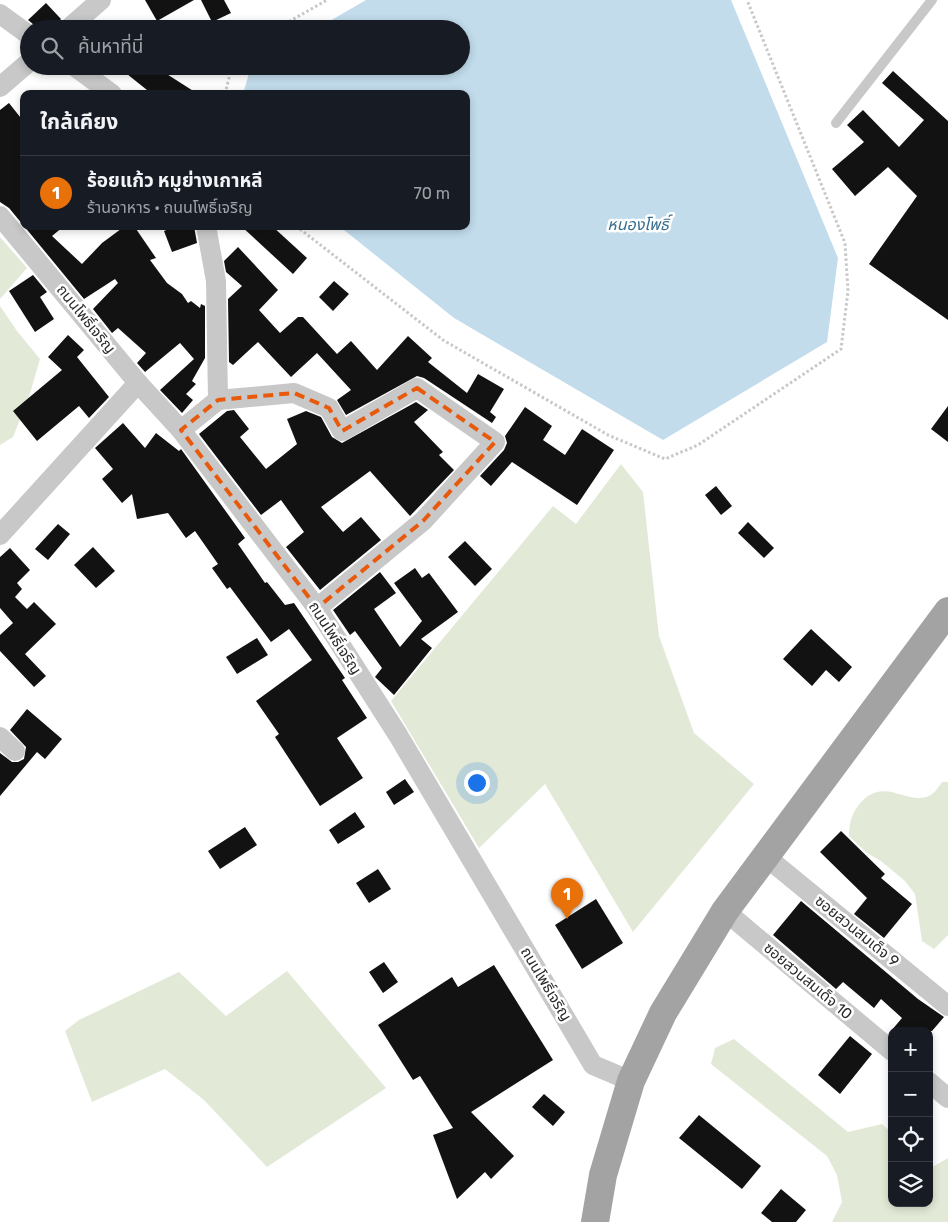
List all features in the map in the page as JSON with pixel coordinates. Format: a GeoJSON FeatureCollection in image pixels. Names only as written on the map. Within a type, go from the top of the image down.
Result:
{"type":"FeatureCollection","features":[{"type":"Feature","properties":{"kind":"main road"},"geometry":{"type":"LineString","coordinates":[[595,1222],[603,1175],[631,1081],[663,1012],[725,911],[948,611]]}},
{"type":"Feature","properties":{"kind":"street"},"geometry":{"type":"LineString","coordinates":[[79,20],[102,0]]}},
{"type":"Feature","properties":{"kind":"street"},"geometry":{"type":"LineString","coordinates":[[0,14],[20,28]]}},
{"type":"Feature","properties":{"kind":"street"},"geometry":{"type":"LineString","coordinates":[[0,87],[20,70]]}},
{"type":"Feature","properties":{"kind":"street"},"geometry":{"type":"LineString","coordinates":[[86,75],[107,90]]}},
{"type":"Feature","properties":{"kind":"street","name":"ถนนโพธิ์เจริญ"},"geometry":{"type":"LineString","coordinates":[[0,216],[138,383],[181,430],[317,608],[398,735],[593,1065],[631,1081]]}},
{"type":"Feature","properties":{"kind":"street"},"geometry":{"type":"LineString","coordinates":[[207,230],[216,281],[218,400]]}},
{"type":"Feature","properties":{"kind":"street"},"geometry":{"type":"LineString","coordinates":[[0,534],[138,383]]}},
{"type":"Feature","properties":{"kind":"street"},"geometry":{"type":"LineString","coordinates":[[181,430],[218,400],[294,393],[329,408],[342,432],[417,388],[496,442],[423,521],[317,608]]}},
{"type":"Feature","properties":{"kind":"street"},"geometry":{"type":"LineString","coordinates":[[0,737],[16,751]]}},
{"type":"Feature","properties":{"kind":"street","name":"ซอยสวนสมเด็จ 9"},"geometry":{"type":"LineString","coordinates":[[765,856],[948,1006]]}},
{"type":"Feature","properties":{"kind":"street","name":"ซอยสวนสมเด็จ 10"},"geometry":{"type":"LineString","coordinates":[[725,911],[888,1048]]}},
{"type":"Feature","properties":{"kind":"street"},"geometry":{"type":"LineString","coordinates":[[933,1085],[948,1098]]}},
{"type":"Feature","properties":{"kind":"lane"},"geometry":{"type":"LineString","coordinates":[[836,123],[932,0]]}},
{"type":"Feature","properties":{"kind":"path"},"geometry":{"type":"LineString","coordinates":[[292,20],[327,0]]}},
{"type":"Feature","properties":{"kind":"path"},"geometry":{"type":"LineString","coordinates":[[301,230],[443,340],[608,435],[665,459],[698,445],[841,349],[848,291],[846,243],[747,0]]}},
{"type":"Feature","properties":{"kind":"path"},"geometry":{"type":"LineString","coordinates":[[227,90],[230,75]]}},
{"type":"Feature","properties":{"kind":"highlighted area"},"geometry":{"type":"Polygon","coordinates":[[[417,388],[495,442],[423,521],[317,608],[181,430],[218,400],[294,393],[329,408],[342,431],[417,388]]]}},
{"type":"Feature","properties":{"kind":"green space"},"geometry":{"type":"Polygon","coordinates":[[[0,237],[27,268],[0,299],[0,237]]]}},
{"type":"Feature","properties":{"kind":"green space"},"geometry":{"type":"Polygon","coordinates":[[[0,306],[40,359],[29,397],[13,437],[0,445],[0,306]]]}},
{"type":"Feature","properties":{"kind":"green space"},"geometry":{"type":"Polygon","coordinates":[[[621,464],[643,492],[659,636],[694,733],[754,784],[633,932],[545,784],[479,848],[391,701],[553,506],[576,524],[621,464]]]}},
{"type":"Feature","properties":{"kind":"green space"},"geometry":{"type":"Polygon","coordinates":[[[942,782],[948,782],[948,935],[934,949],[922,941],[915,894],[905,881],[881,861],[867,853],[849,836],[849,831],[850,822],[856,809],[871,794],[881,791],[924,798],[932,794],[942,782]]]}},
{"type":"Feature","properties":{"kind":"green space"},"geometry":{"type":"Polygon","coordinates":[[[287,971],[386,1088],[267,1167],[204,1100],[165,1069],[92,1102],[65,1031],[79,1020],[179,972],[226,1016],[287,971]]]}},
{"type":"Feature","properties":{"kind":"green space"},"geometry":{"type":"Polygon","coordinates":[[[734,1039],[848,1132],[882,1124],[888,1129],[888,1207],[933,1207],[933,1167],[948,1158],[948,1222],[832,1222],[842,1202],[837,1175],[827,1156],[711,1064],[715,1048],[734,1039]]]}},
{"type":"Feature","properties":{"kind":"water","name":"หนองโพธิ์"},"geometry":{"type":"Polygon","coordinates":[[[366,0],[731,0],[838,258],[827,342],[663,440],[454,318],[344,230],[470,230],[470,90],[244,90],[248,75],[470,75],[470,20],[332,20],[366,0]]]}},
{"type":"Feature","properties":{"kind":"building"},"geometry":{"type":"Polygon","coordinates":[[[145,0],[194,0],[159,20],[156,20],[145,0]]]}},
{"type":"Feature","properties":{"kind":"building"},"geometry":{"type":"Polygon","coordinates":[[[201,0],[224,0],[231,13],[216,20],[211,20],[201,0]]]}},
{"type":"Feature","properties":{"kind":"building"},"geometry":{"type":"Polygon","coordinates":[[[46,3],[61,19],[60,20],[28,20],[46,3]]]}},
{"type":"Feature","properties":{"kind":"building"},"geometry":{"type":"Polygon","coordinates":[[[893,71],[948,121],[948,320],[869,264],[917,196],[888,167],[855,196],[832,169],[864,142],[847,125],[863,110],[899,147],[924,120],[882,83],[893,71]]]}},
{"type":"Feature","properties":{"kind":"building"},"geometry":{"type":"Polygon","coordinates":[[[128,75],[168,75],[192,90],[147,90],[128,75]]]}},
{"type":"Feature","properties":{"kind":"building"},"geometry":{"type":"Polygon","coordinates":[[[9,103],[20,117],[20,221],[9,208],[0,202],[0,110],[9,103]]]}},
{"type":"Feature","properties":{"kind":"building"},"geometry":{"type":"Polygon","coordinates":[[[27,230],[59,230],[52,236],[82,264],[102,243],[120,230],[137,230],[156,258],[150,260],[167,283],[182,294],[188,303],[191,301],[200,308],[201,304],[205,306],[205,358],[192,381],[196,384],[186,394],[193,400],[182,413],[160,390],[194,359],[180,343],[145,372],[137,363],[146,353],[118,328],[112,333],[93,309],[118,283],[115,279],[84,299],[27,230]]]}},
{"type":"Feature","properties":{"kind":"building"},"geometry":{"type":"Polygon","coordinates":[[[195,230],[197,243],[172,252],[164,231],[195,230]]]}},
{"type":"Feature","properties":{"kind":"building"},"geometry":{"type":"Polygon","coordinates":[[[245,230],[276,230],[307,258],[293,274],[245,230]]]}},
{"type":"Feature","properties":{"kind":"building"},"geometry":{"type":"Polygon","coordinates":[[[238,247],[278,290],[259,310],[280,333],[298,317],[303,317],[337,354],[351,341],[377,370],[408,336],[432,358],[428,362],[467,393],[478,374],[504,389],[490,412],[496,417],[492,423],[424,378],[417,376],[346,415],[337,400],[351,390],[317,353],[291,377],[258,342],[233,365],[229,362],[228,299],[242,286],[226,272],[224,261],[238,247]]]}},
{"type":"Feature","properties":{"kind":"building"},"geometry":{"type":"Polygon","coordinates":[[[33,275],[47,292],[40,297],[54,319],[35,332],[9,291],[33,275]]]}},
{"type":"Feature","properties":{"kind":"building"},"geometry":{"type":"Polygon","coordinates":[[[334,281],[349,294],[333,311],[319,297],[334,281]]]}},
{"type":"Feature","properties":{"kind":"building"},"geometry":{"type":"Polygon","coordinates":[[[68,335],[84,350],[77,357],[109,397],[89,418],[79,406],[37,441],[13,411],[62,370],[48,357],[68,335]]]}},
{"type":"Feature","properties":{"kind":"building"},"geometry":{"type":"Polygon","coordinates":[[[416,402],[428,410],[414,422],[443,452],[439,455],[454,470],[410,516],[370,471],[321,507],[343,532],[361,517],[381,540],[320,590],[286,547],[304,532],[281,500],[261,515],[199,434],[227,411],[234,410],[249,429],[240,437],[266,469],[297,444],[287,419],[306,411],[321,417],[332,437],[342,443],[416,402]]]}},
{"type":"Feature","properties":{"kind":"building"},"geometry":{"type":"Polygon","coordinates":[[[948,406],[948,442],[931,429],[948,406]]]}},
{"type":"Feature","properties":{"kind":"building"},"geometry":{"type":"Polygon","coordinates":[[[525,407],[552,426],[543,440],[565,455],[582,429],[614,450],[577,505],[512,462],[491,486],[480,476],[504,450],[507,443],[505,436],[525,407]]]}},
{"type":"Feature","properties":{"kind":"building"},"geometry":{"type":"Polygon","coordinates":[[[123,423],[145,448],[156,433],[179,451],[181,449],[245,538],[238,544],[265,583],[267,582],[285,605],[294,603],[345,678],[342,680],[367,718],[337,738],[363,778],[320,806],[275,737],[279,734],[256,701],[312,660],[289,629],[271,642],[230,587],[227,589],[212,568],[218,564],[195,531],[186,538],[168,513],[137,519],[132,494],[122,503],[102,479],[113,469],[95,448],[123,423]]]}},
{"type":"Feature","properties":{"kind":"building"},"geometry":{"type":"Polygon","coordinates":[[[716,486],[732,506],[721,515],[705,495],[716,486]]]}},
{"type":"Feature","properties":{"kind":"building"},"geometry":{"type":"Polygon","coordinates":[[[748,522],[774,548],[764,558],[738,533],[748,522]]]}},
{"type":"Feature","properties":{"kind":"building"},"geometry":{"type":"Polygon","coordinates":[[[58,524],[70,534],[48,560],[35,549],[58,524]]]}},
{"type":"Feature","properties":{"kind":"building"},"geometry":{"type":"Polygon","coordinates":[[[465,541],[492,569],[475,586],[448,557],[465,541]]]}},
{"type":"Feature","properties":{"kind":"building"},"geometry":{"type":"Polygon","coordinates":[[[93,547],[115,571],[96,588],[74,565],[93,547]]]}},
{"type":"Feature","properties":{"kind":"building"},"geometry":{"type":"Polygon","coordinates":[[[10,548],[30,570],[17,583],[22,589],[15,597],[27,609],[34,602],[56,624],[25,654],[46,676],[34,687],[0,651],[0,635],[13,623],[0,608],[0,557],[10,548]]]}},
{"type":"Feature","properties":{"kind":"building"},"geometry":{"type":"Polygon","coordinates":[[[415,568],[422,578],[429,573],[458,612],[421,639],[432,648],[394,695],[375,677],[382,668],[355,631],[350,635],[333,610],[380,572],[396,593],[374,609],[400,647],[422,621],[394,583],[415,568]]]}},
{"type":"Feature","properties":{"kind":"building"},"geometry":{"type":"Polygon","coordinates":[[[811,629],[852,667],[839,682],[826,670],[812,686],[783,659],[811,629]]]}},
{"type":"Feature","properties":{"kind":"building"},"geometry":{"type":"Polygon","coordinates":[[[257,638],[268,655],[237,674],[226,657],[257,638]]]}},
{"type":"Feature","properties":{"kind":"building"},"geometry":{"type":"Polygon","coordinates":[[[27,709],[62,739],[45,759],[37,752],[0,796],[0,753],[12,762],[24,759],[26,747],[10,730],[27,709]]]}},
{"type":"Feature","properties":{"kind":"building"},"geometry":{"type":"Polygon","coordinates":[[[405,779],[414,792],[394,805],[386,792],[405,779]]]}},
{"type":"Feature","properties":{"kind":"building"},"geometry":{"type":"Polygon","coordinates":[[[355,812],[365,827],[338,844],[329,830],[355,812]]]}},
{"type":"Feature","properties":{"kind":"building"},"geometry":{"type":"Polygon","coordinates":[[[245,827],[257,845],[220,869],[208,851],[245,827]]]}},
{"type":"Feature","properties":{"kind":"building"},"geometry":{"type":"Polygon","coordinates":[[[841,831],[885,874],[881,878],[912,904],[884,938],[854,914],[867,898],[820,852],[841,831]]]}},
{"type":"Feature","properties":{"kind":"building"},"geometry":{"type":"Polygon","coordinates":[[[378,869],[391,889],[369,903],[356,883],[378,869]]]}},
{"type":"Feature","properties":{"kind":"building"},"geometry":{"type":"Polygon","coordinates":[[[596,899],[623,943],[582,969],[555,925],[596,899]]]}},
{"type":"Feature","properties":{"kind":"building"},"geometry":{"type":"Polygon","coordinates":[[[801,901],[918,999],[944,1017],[933,1030],[933,1027],[894,1027],[902,1018],[881,999],[874,1008],[843,982],[836,989],[773,935],[801,901]]]}},
{"type":"Feature","properties":{"kind":"building"},"geometry":{"type":"Polygon","coordinates":[[[384,962],[398,982],[383,993],[369,972],[384,962]]]}},
{"type":"Feature","properties":{"kind":"building"},"geometry":{"type":"Polygon","coordinates":[[[494,965],[553,1060],[471,1112],[514,1156],[491,1179],[485,1172],[457,1199],[433,1135],[453,1128],[420,1076],[413,1080],[378,1025],[452,977],[458,987],[494,965]]]}},
{"type":"Feature","properties":{"kind":"building"},"geometry":{"type":"Polygon","coordinates":[[[850,1036],[872,1054],[840,1094],[818,1075],[850,1036]]]}},
{"type":"Feature","properties":{"kind":"building"},"geometry":{"type":"Polygon","coordinates":[[[544,1094],[565,1112],[553,1126],[532,1107],[544,1094]]]}},
{"type":"Feature","properties":{"kind":"building"},"geometry":{"type":"Polygon","coordinates":[[[699,1115],[761,1166],[742,1189],[679,1138],[699,1115]]]}},
{"type":"Feature","properties":{"kind":"building"},"geometry":{"type":"Polygon","coordinates":[[[781,1189],[806,1210],[796,1222],[772,1222],[761,1213],[781,1189]]]}},
{"type":"Feature","properties":{"kind":"place","name":"ร้อยแก้ว หมูย่างเกาหลี"},"geometry":{"type":"Point","coordinates":[567,919]}}]}
